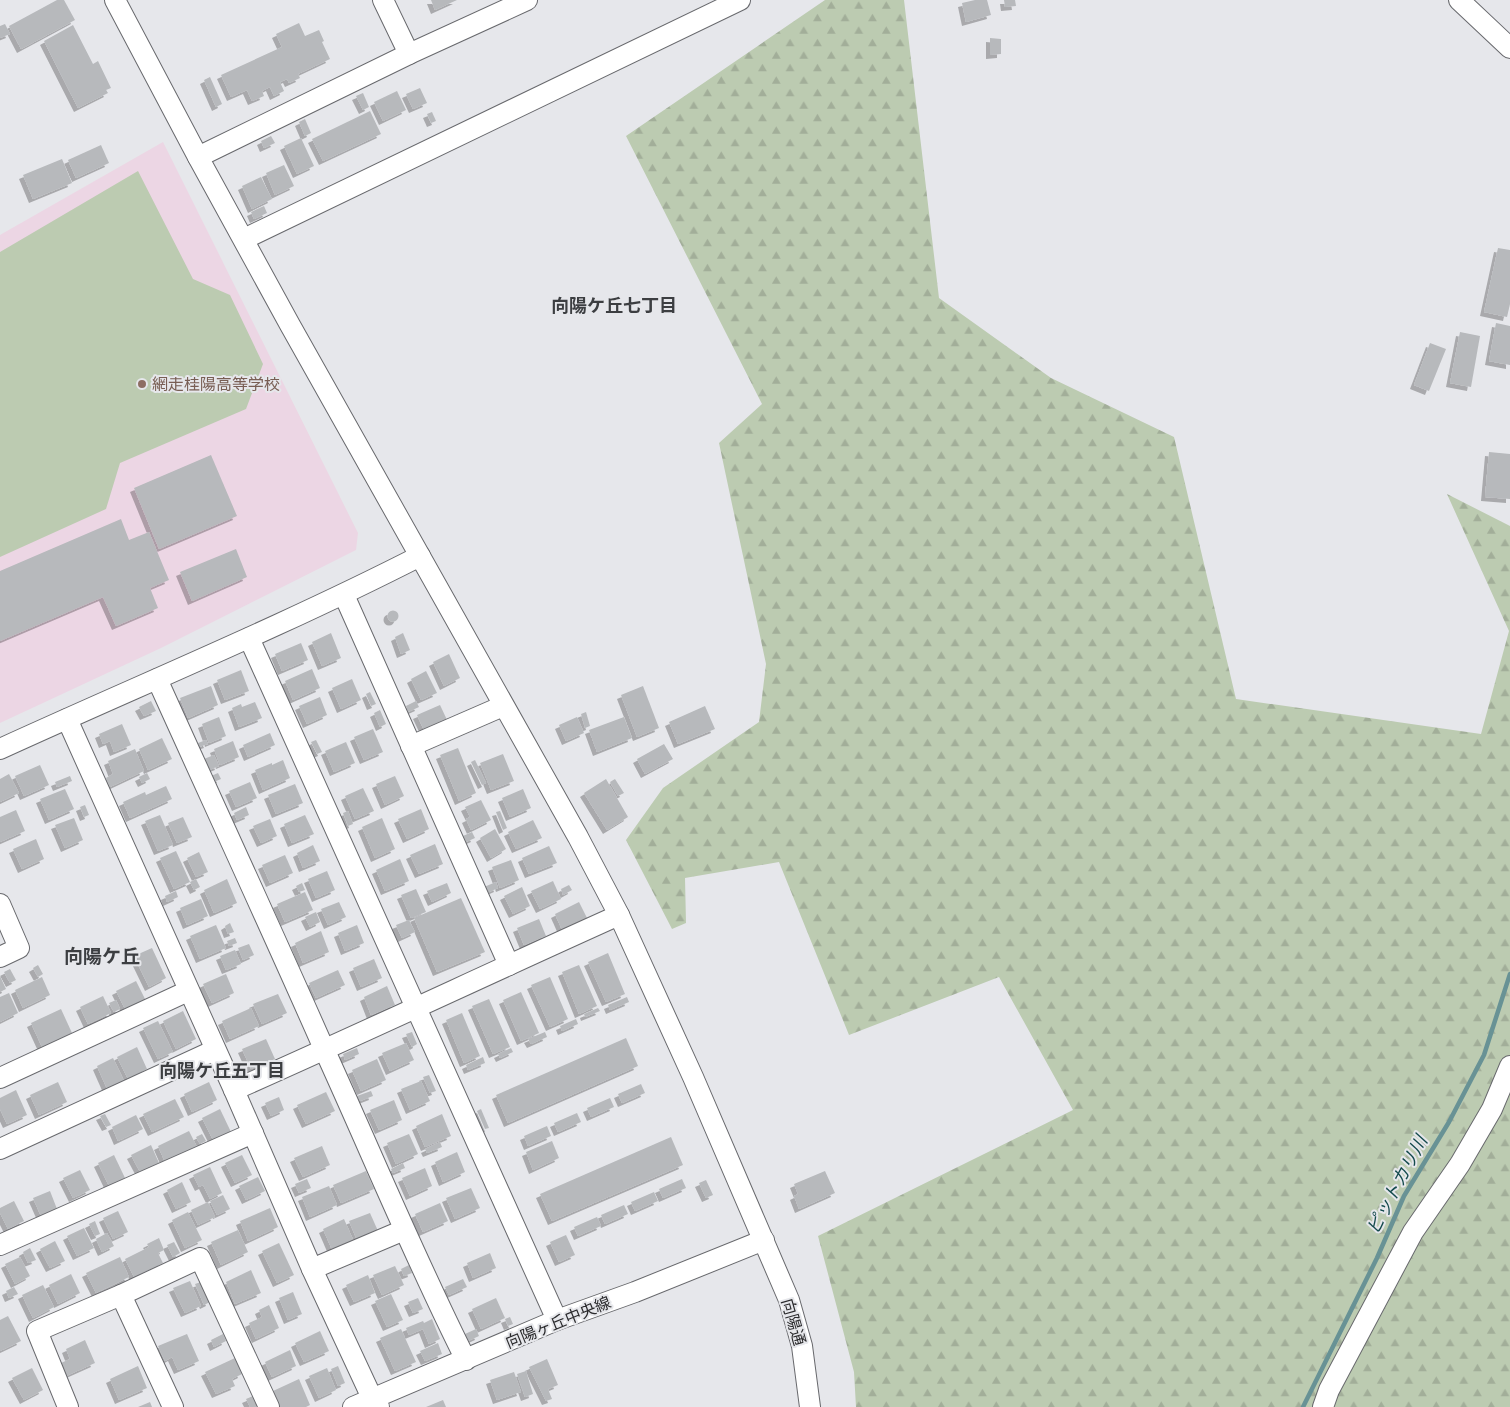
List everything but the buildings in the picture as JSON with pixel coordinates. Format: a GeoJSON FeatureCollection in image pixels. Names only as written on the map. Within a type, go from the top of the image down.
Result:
{"type":"FeatureCollection","features":[{"type":"Feature","properties":{"kind":"street","name":"向陽通"},"geometry":{"type":"LineString","coordinates":[[115,0],[295,334],[578,837],[619,915],[693,1078],[789,1300],[802,1346],[810,1407]]}},
{"type":"Feature","properties":{"kind":"street"},"geometry":{"type":"LineString","coordinates":[[383,0],[410,54]]}},
{"type":"Feature","properties":{"kind":"street"},"geometry":{"type":"LineString","coordinates":[[198,157],[410,54],[527,0]]}},
{"type":"Feature","properties":{"kind":"street"},"geometry":{"type":"LineString","coordinates":[[244,239],[740,0]]}},
{"type":"Feature","properties":{"kind":"street"},"geometry":{"type":"LineString","coordinates":[[1459,0],[1510,48]]}},
{"type":"Feature","properties":{"kind":"street"},"geometry":{"type":"LineString","coordinates":[[0,749],[344,595],[420,556]]}},
{"type":"Feature","properties":{"kind":"street"},"geometry":{"type":"LineString","coordinates":[[344,595],[509,965]]}},
{"type":"Feature","properties":{"kind":"street"},"geometry":{"type":"LineString","coordinates":[[249,638],[557,1320]]}},
{"type":"Feature","properties":{"kind":"street"},"geometry":{"type":"LineString","coordinates":[[157,679],[325,1050],[404,1230],[466,1360]]}},
{"type":"Feature","properties":{"kind":"street"},"geometry":{"type":"LineString","coordinates":[[411,746],[503,706]]}},
{"type":"Feature","properties":{"kind":"street"},"geometry":{"type":"LineString","coordinates":[[67,719],[234,1090],[312,1269],[376,1403]]}},
{"type":"Feature","properties":{"kind":"street"},"geometry":{"type":"LineString","coordinates":[[0,904],[19,948],[0,957]]}},
{"type":"Feature","properties":{"kind":"street"},"geometry":{"type":"LineString","coordinates":[[234,1090],[619,915]]}},
{"type":"Feature","properties":{"kind":"street"},"geometry":{"type":"LineString","coordinates":[[0,1078],[188,991]]}},
{"type":"Feature","properties":{"kind":"street"},"geometry":{"type":"LineString","coordinates":[[0,1149],[215,1050]]}},
{"type":"Feature","properties":{"kind":"street"},"geometry":{"type":"LineString","coordinates":[[1323,1407],[1329,1390],[1413,1232],[1460,1164],[1492,1109],[1510,1066]]}},
{"type":"Feature","properties":{"kind":"street"},"geometry":{"type":"LineString","coordinates":[[0,1245],[253,1134]]}},
{"type":"Feature","properties":{"kind":"street"},"geometry":{"type":"LineString","coordinates":[[312,1269],[404,1230]]}},
{"type":"Feature","properties":{"kind":"street","name":"向陽ヶ丘中央線"},"geometry":{"type":"LineString","coordinates":[[352,1407],[376,1403],[466,1360],[557,1320],[635,1292],[764,1240]]}},
{"type":"Feature","properties":{"kind":"street"},"geometry":{"type":"LineString","coordinates":[[68,1407],[37,1331],[200,1258],[269,1407]]}},
{"type":"Feature","properties":{"kind":"street"},"geometry":{"type":"LineString","coordinates":[[122,1294],[173,1407]]}},
{"type":"Feature","properties":{"kind":"shaded area","name":"網走桂陽高等学校"},"geometry":{"type":"Polygon","coordinates":[[[163,142],[358,533],[356,550],[161,648],[0,723],[0,235],[163,142]]]}},
{"type":"Feature","properties":{"kind":"green space"},"geometry":{"type":"Polygon","coordinates":[[[825,0],[904,0],[939,298],[1051,378],[1174,437],[1236,699],[1481,734],[1509,631],[1447,494],[1510,526],[1510,1407],[856,1407],[854,1372],[818,1236],[1073,1110],[999,977],[849,1035],[779,862],[685,878],[686,923],[672,929],[626,840],[663,788],[759,722],[766,664],[719,443],[762,404],[626,136],[825,0]]]}},
{"type":"Feature","properties":{"kind":"green space"},"geometry":{"type":"Polygon","coordinates":[[[138,171],[193,279],[230,295],[263,364],[246,409],[120,463],[106,509],[0,557],[0,252],[138,171]]]}},
{"type":"Feature","properties":{"kind":"waterway","name":"ピットカリ川"},"geometry":{"type":"LineString","coordinates":[[1303,1407],[1377,1258],[1404,1196],[1449,1122],[1484,1055],[1510,974]]}},
{"type":"Feature","properties":{"kind":"place","name":"網走桂陽高等学校"},"geometry":{"type":"Point","coordinates":[142,384]}},
{"type":"Feature","properties":{"kind":"district","name":"向陽ケ丘七丁目"},"geometry":{"type":"Point","coordinates":[614,306]}},
{"type":"Feature","properties":{"kind":"district","name":"向陽ケ丘"},"geometry":{"type":"Point","coordinates":[102,956]}},
{"type":"Feature","properties":{"kind":"district","name":"向陽ケ丘五丁目"},"geometry":{"type":"Point","coordinates":[222,1071]}}]}
